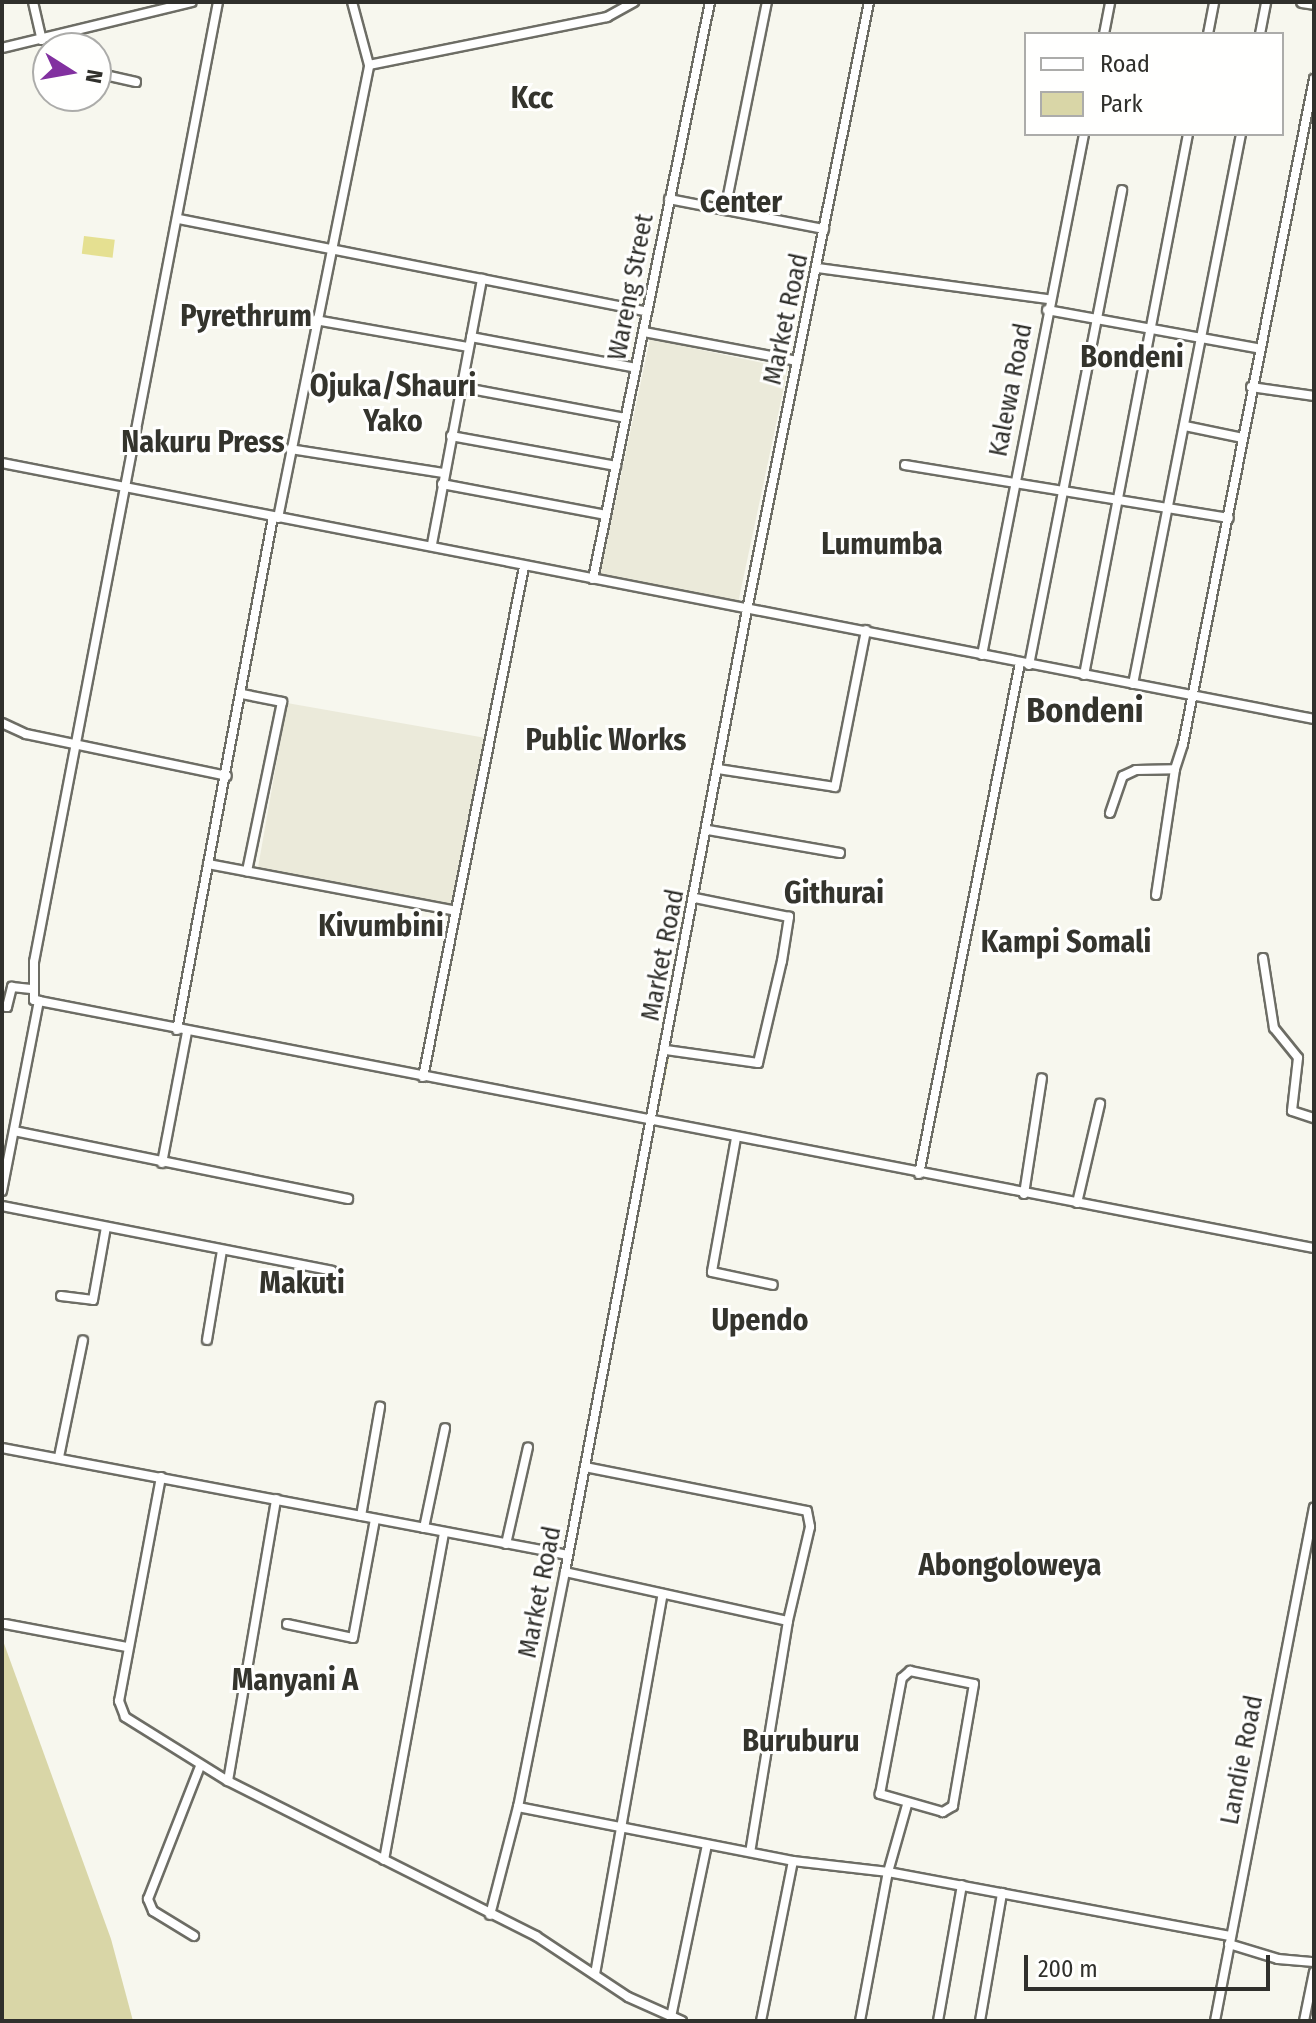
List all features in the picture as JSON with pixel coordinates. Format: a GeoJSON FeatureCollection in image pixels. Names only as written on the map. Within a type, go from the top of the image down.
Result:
{"type":"FeatureCollection","features":[{"type":"Feature","properties":{"kind":"street"},"geometry":{"type":"LineString","coordinates":[[33,2],[40,32]]}},
{"type":"Feature","properties":{"kind":"street"},"geometry":{"type":"LineString","coordinates":[[70,32],[164,5],[192,2]]}},
{"type":"Feature","properties":{"kind":"street"},"geometry":{"type":"LineString","coordinates":[[218,2],[126,487],[69,742],[31,989],[39,1001],[919,1174],[1314,1248]]}},
{"type":"Feature","properties":{"kind":"street"},"geometry":{"type":"LineString","coordinates":[[162,1163],[208,864],[275,518],[369,65],[352,2]]}},
{"type":"Feature","properties":{"kind":"street"},"geometry":{"type":"LineString","coordinates":[[369,65],[607,17],[634,2]]}},
{"type":"Feature","properties":{"kind":"street","name":"Wareng Street"},"geometry":{"type":"LineString","coordinates":[[593,579],[710,2]]}},
{"type":"Feature","properties":{"kind":"street"},"geometry":{"type":"LineString","coordinates":[[725,210],[767,2]]}},
{"type":"Feature","properties":{"kind":"street","name":"Market Road"},"geometry":{"type":"LineString","coordinates":[[490,1915],[518,1807],[565,1572],[653,1121],[747,610],[869,2]]}},
{"type":"Feature","properties":{"kind":"street"},"geometry":{"type":"LineString","coordinates":[[1104,32],[1110,2]]}},
{"type":"Feature","properties":{"kind":"street"},"geometry":{"type":"LineString","coordinates":[[1208,32],[1214,2]]}},
{"type":"Feature","properties":{"kind":"street"},"geometry":{"type":"LineString","coordinates":[[1260,32],[1266,2]]}},
{"type":"Feature","properties":{"kind":"street"},"geometry":{"type":"LineString","coordinates":[[1302,2],[1314,4]]}},
{"type":"Feature","properties":{"kind":"street"},"geometry":{"type":"LineString","coordinates":[[2,48],[32,42]]}},
{"type":"Feature","properties":{"kind":"street"},"geometry":{"type":"LineString","coordinates":[[112,77],[136,82]]}},
{"type":"Feature","properties":{"kind":"street"},"geometry":{"type":"LineString","coordinates":[[1156,895],[1175,769],[1194,695],[1229,518],[1257,348],[1314,79]]}},
{"type":"Feature","properties":{"kind":"street","name":"Kalewa Road"},"geometry":{"type":"LineString","coordinates":[[982,655],[1048,299],[1084,136]]}},
{"type":"Feature","properties":{"kind":"street"},"geometry":{"type":"LineString","coordinates":[[1084,675],[1188,136]]}},
{"type":"Feature","properties":{"kind":"street"},"geometry":{"type":"LineString","coordinates":[[1133,684],[1241,136]]}},
{"type":"Feature","properties":{"kind":"street"},"geometry":{"type":"LineString","coordinates":[[919,1174],[1025,664],[1065,491],[1122,190]]}},
{"type":"Feature","properties":{"kind":"street"},"geometry":{"type":"LineString","coordinates":[[669,199],[824,229]]}},
{"type":"Feature","properties":{"kind":"street"},"geometry":{"type":"LineString","coordinates":[[179,219],[647,312]]}},
{"type":"Feature","properties":{"kind":"street"},"geometry":{"type":"LineString","coordinates":[[818,268],[1048,299]]}},
{"type":"Feature","properties":{"kind":"street"},"geometry":{"type":"LineString","coordinates":[[432,544],[482,279]]}},
{"type":"Feature","properties":{"kind":"street"},"geometry":{"type":"LineString","coordinates":[[1047,310],[1257,348]]}},
{"type":"Feature","properties":{"kind":"street"},"geometry":{"type":"LineString","coordinates":[[315,320],[468,347]]}},
{"type":"Feature","properties":{"kind":"street"},"geometry":{"type":"LineString","coordinates":[[644,332],[797,361]]}},
{"type":"Feature","properties":{"kind":"street"},"geometry":{"type":"LineString","coordinates":[[471,337],[636,368]]}},
{"type":"Feature","properties":{"kind":"street"},"geometry":{"type":"LineString","coordinates":[[460,387],[625,418]]}},
{"type":"Feature","properties":{"kind":"street"},"geometry":{"type":"LineString","coordinates":[[1251,387],[1314,396]]}},
{"type":"Feature","properties":{"kind":"street"},"geometry":{"type":"LineString","coordinates":[[1185,426],[1243,438]]}},
{"type":"Feature","properties":{"kind":"street"},"geometry":{"type":"LineString","coordinates":[[451,436],[616,466]]}},
{"type":"Feature","properties":{"kind":"street"},"geometry":{"type":"LineString","coordinates":[[290,449],[444,473]]}},
{"type":"Feature","properties":{"kind":"street"},"geometry":{"type":"LineString","coordinates":[[2,463],[275,518],[432,544],[524,567],[866,630],[1314,719]]}},
{"type":"Feature","properties":{"kind":"street"},"geometry":{"type":"LineString","coordinates":[[905,465],[1229,518]]}},
{"type":"Feature","properties":{"kind":"street"},"geometry":{"type":"LineString","coordinates":[[442,484],[606,515]]}},
{"type":"Feature","properties":{"kind":"street"},"geometry":{"type":"LineString","coordinates":[[423,1077],[524,567]]}},
{"type":"Feature","properties":{"kind":"street"},"geometry":{"type":"LineString","coordinates":[[718,769],[835,787],[866,630]]}},
{"type":"Feature","properties":{"kind":"street"},"geometry":{"type":"LineString","coordinates":[[242,694],[282,702],[247,871]]}},
{"type":"Feature","properties":{"kind":"street"},"geometry":{"type":"LineString","coordinates":[[2,723],[69,742],[227,776]]}},
{"type":"Feature","properties":{"kind":"street"},"geometry":{"type":"LineString","coordinates":[[1110,813],[1123,776],[1136,770],[1175,769]]}},
{"type":"Feature","properties":{"kind":"street"},"geometry":{"type":"LineString","coordinates":[[708,830],[840,853]]}},
{"type":"Feature","properties":{"kind":"street"},"geometry":{"type":"LineString","coordinates":[[208,864],[456,911]]}},
{"type":"Feature","properties":{"kind":"street"},"geometry":{"type":"LineString","coordinates":[[666,1050],[758,1063],[782,961],[789,917],[695,898]]}},
{"type":"Feature","properties":{"kind":"street"},"geometry":{"type":"LineString","coordinates":[[1263,958],[1274,1028],[1298,1058],[1292,1111],[1314,1118]]}},
{"type":"Feature","properties":{"kind":"street"},"geometry":{"type":"LineString","coordinates":[[2,1006],[7,1007],[16,988],[31,989]]}},
{"type":"Feature","properties":{"kind":"street"},"geometry":{"type":"LineString","coordinates":[[2,1191],[39,1001]]}},
{"type":"Feature","properties":{"kind":"street"},"geometry":{"type":"LineString","coordinates":[[1024,1194],[1042,1078]]}},
{"type":"Feature","properties":{"kind":"street"},"geometry":{"type":"LineString","coordinates":[[1077,1203],[1100,1104]]}},
{"type":"Feature","properties":{"kind":"street"},"geometry":{"type":"LineString","coordinates":[[14,1131],[348,1199]]}},
{"type":"Feature","properties":{"kind":"street"},"geometry":{"type":"LineString","coordinates":[[736,1138],[712,1272],[773,1285]]}},
{"type":"Feature","properties":{"kind":"street"},"geometry":{"type":"LineString","coordinates":[[2,1206],[332,1271]]}},
{"type":"Feature","properties":{"kind":"street"},"geometry":{"type":"LineString","coordinates":[[61,1296],[93,1300],[106,1227]]}},
{"type":"Feature","properties":{"kind":"street"},"geometry":{"type":"LineString","coordinates":[[207,1340],[222,1250]]}},
{"type":"Feature","properties":{"kind":"street"},"geometry":{"type":"LineString","coordinates":[[59,1457],[83,1340]]}},
{"type":"Feature","properties":{"kind":"street"},"geometry":{"type":"LineString","coordinates":[[361,1516],[380,1407]]}},
{"type":"Feature","properties":{"kind":"street"},"geometry":{"type":"LineString","coordinates":[[424,1528],[445,1428]]}},
{"type":"Feature","properties":{"kind":"street"},"geometry":{"type":"LineString","coordinates":[[506,1544],[528,1447]]}},
{"type":"Feature","properties":{"kind":"street"},"geometry":{"type":"LineString","coordinates":[[2,1448],[568,1555]]}},
{"type":"Feature","properties":{"kind":"street"},"geometry":{"type":"LineString","coordinates":[[585,1467],[807,1511],[810,1527],[788,1621],[750,1852]]}},
{"type":"Feature","properties":{"kind":"street"},"geometry":{"type":"LineString","coordinates":[[161,1477],[127,1647],[119,1701],[125,1717],[200,1766],[490,1915],[595,1974],[628,1997],[682,2021]]}},
{"type":"Feature","properties":{"kind":"street"},"geometry":{"type":"LineString","coordinates":[[228,1781],[276,1499]]}},
{"type":"Feature","properties":{"kind":"street","name":"Landie Road"},"geometry":{"type":"LineString","coordinates":[[1215,2021],[1314,1507]]}},
{"type":"Feature","properties":{"kind":"street"},"geometry":{"type":"LineString","coordinates":[[287,1624],[353,1638],[375,1519]]}},
{"type":"Feature","properties":{"kind":"street"},"geometry":{"type":"LineString","coordinates":[[384,1860],[444,1532]]}},
{"type":"Feature","properties":{"kind":"street"},"geometry":{"type":"LineString","coordinates":[[1303,1561],[1314,1563]]}},
{"type":"Feature","properties":{"kind":"street"},"geometry":{"type":"LineString","coordinates":[[565,1572],[788,1621]]}},
{"type":"Feature","properties":{"kind":"street"},"geometry":{"type":"LineString","coordinates":[[595,1974],[663,1594]]}},
{"type":"Feature","properties":{"kind":"street"},"geometry":{"type":"LineString","coordinates":[[5,1624],[127,1647]]}},
{"type":"Feature","properties":{"kind":"street"},"geometry":{"type":"LineString","coordinates":[[910,1671],[969,1680],[976,1691],[953,1806],[943,1812],[907,1805],[880,1794],[902,1678],[910,1671]]}},
{"type":"Feature","properties":{"kind":"street"},"geometry":{"type":"LineString","coordinates":[[194,1936],[153,1911],[148,1899],[200,1766]]}},
{"type":"Feature","properties":{"kind":"street"},"geometry":{"type":"LineString","coordinates":[[860,2021],[888,1872],[907,1805]]}},
{"type":"Feature","properties":{"kind":"street"},"geometry":{"type":"LineString","coordinates":[[518,1807],[793,1861],[888,1872],[962,1885],[1230,1940],[1278,1959],[1314,1962]]}},
{"type":"Feature","properties":{"kind":"street"},"geometry":{"type":"LineString","coordinates":[[671,2017],[707,1845]]}},
{"type":"Feature","properties":{"kind":"street"},"geometry":{"type":"LineString","coordinates":[[761,2021],[793,1861]]}},
{"type":"Feature","properties":{"kind":"street"},"geometry":{"type":"LineString","coordinates":[[938,2021],[962,1885]]}},
{"type":"Feature","properties":{"kind":"street"},"geometry":{"type":"LineString","coordinates":[[980,2021],[1002,1893]]}},
{"type":"Feature","properties":{"kind":"street"},"geometry":{"type":"LineString","coordinates":[[1304,2021],[1314,1972]]}},
{"type":"Feature","properties":{"kind":"shaded area"},"geometry":{"type":"Polygon","coordinates":[[[84,236],[115,240],[113,258],[82,254],[84,236]]]}},
{"type":"Feature","properties":{"kind":"shaded area"},"geometry":{"type":"Polygon","coordinates":[[[650,339],[788,368],[737,607],[599,578],[650,339]]]}},
{"type":"Feature","properties":{"kind":"shaded area"},"geometry":{"type":"Polygon","coordinates":[[[287,703],[486,738],[457,905],[258,869],[287,703]]]}},
{"type":"Feature","properties":{"kind":"green space"},"geometry":{"type":"Polygon","coordinates":[[[2,1638],[111,1939],[133,2021],[2,2021],[2,1638]]]}},
{"type":"Feature","properties":{"kind":"waterway"},"geometry":{"type":"LineString","coordinates":[[656,1117],[669,1053]]}},
{"type":"Feature","properties":{"kind":"waterway"},"geometry":{"type":"LineString","coordinates":[[1030,1182],[1036,1140]]}},
{"type":"Feature","properties":{"kind":"district","name":"Kcc"},"geometry":{"type":"Point","coordinates":[532,98]}},
{"type":"Feature","properties":{"kind":"district","name":"Center"},"geometry":{"type":"Point","coordinates":[741,202]}},
{"type":"Feature","properties":{"kind":"district","name":"Pyrethrum"},"geometry":{"type":"Point","coordinates":[246,316]}},
{"type":"Feature","properties":{"kind":"district","name":"Bondeni"},"geometry":{"type":"Point","coordinates":[1132,357]}},
{"type":"Feature","properties":{"kind":"district","name":"Ojuka/Shauri Yako"},"geometry":{"type":"Point","coordinates":[393,403]}},
{"type":"Feature","properties":{"kind":"district","name":"Nakuru Press"},"geometry":{"type":"Point","coordinates":[203,442]}},
{"type":"Feature","properties":{"kind":"district","name":"Lumumba"},"geometry":{"type":"Point","coordinates":[882,544]}},
{"type":"Feature","properties":{"kind":"district","name":"Bondeni"},"geometry":{"type":"Point","coordinates":[1085,711]}},
{"type":"Feature","properties":{"kind":"district","name":"Public Works"},"geometry":{"type":"Point","coordinates":[606,740]}},
{"type":"Feature","properties":{"kind":"district","name":"Githurai"},"geometry":{"type":"Point","coordinates":[834,893]}},
{"type":"Feature","properties":{"kind":"district","name":"Kivumbini"},"geometry":{"type":"Point","coordinates":[381,926]}},
{"type":"Feature","properties":{"kind":"district","name":"Kampi Somali"},"geometry":{"type":"Point","coordinates":[1066,942]}},
{"type":"Feature","properties":{"kind":"district","name":"Makuti"},"geometry":{"type":"Point","coordinates":[302,1283]}},
{"type":"Feature","properties":{"kind":"district","name":"Upendo"},"geometry":{"type":"Point","coordinates":[760,1320]}},
{"type":"Feature","properties":{"kind":"district","name":"Abongoloweya"},"geometry":{"type":"Point","coordinates":[1010,1565]}},
{"type":"Feature","properties":{"kind":"district","name":"Manyani A"},"geometry":{"type":"Point","coordinates":[295,1680]}},
{"type":"Feature","properties":{"kind":"district","name":"Buruburu"},"geometry":{"type":"Point","coordinates":[801,1741]}}]}
